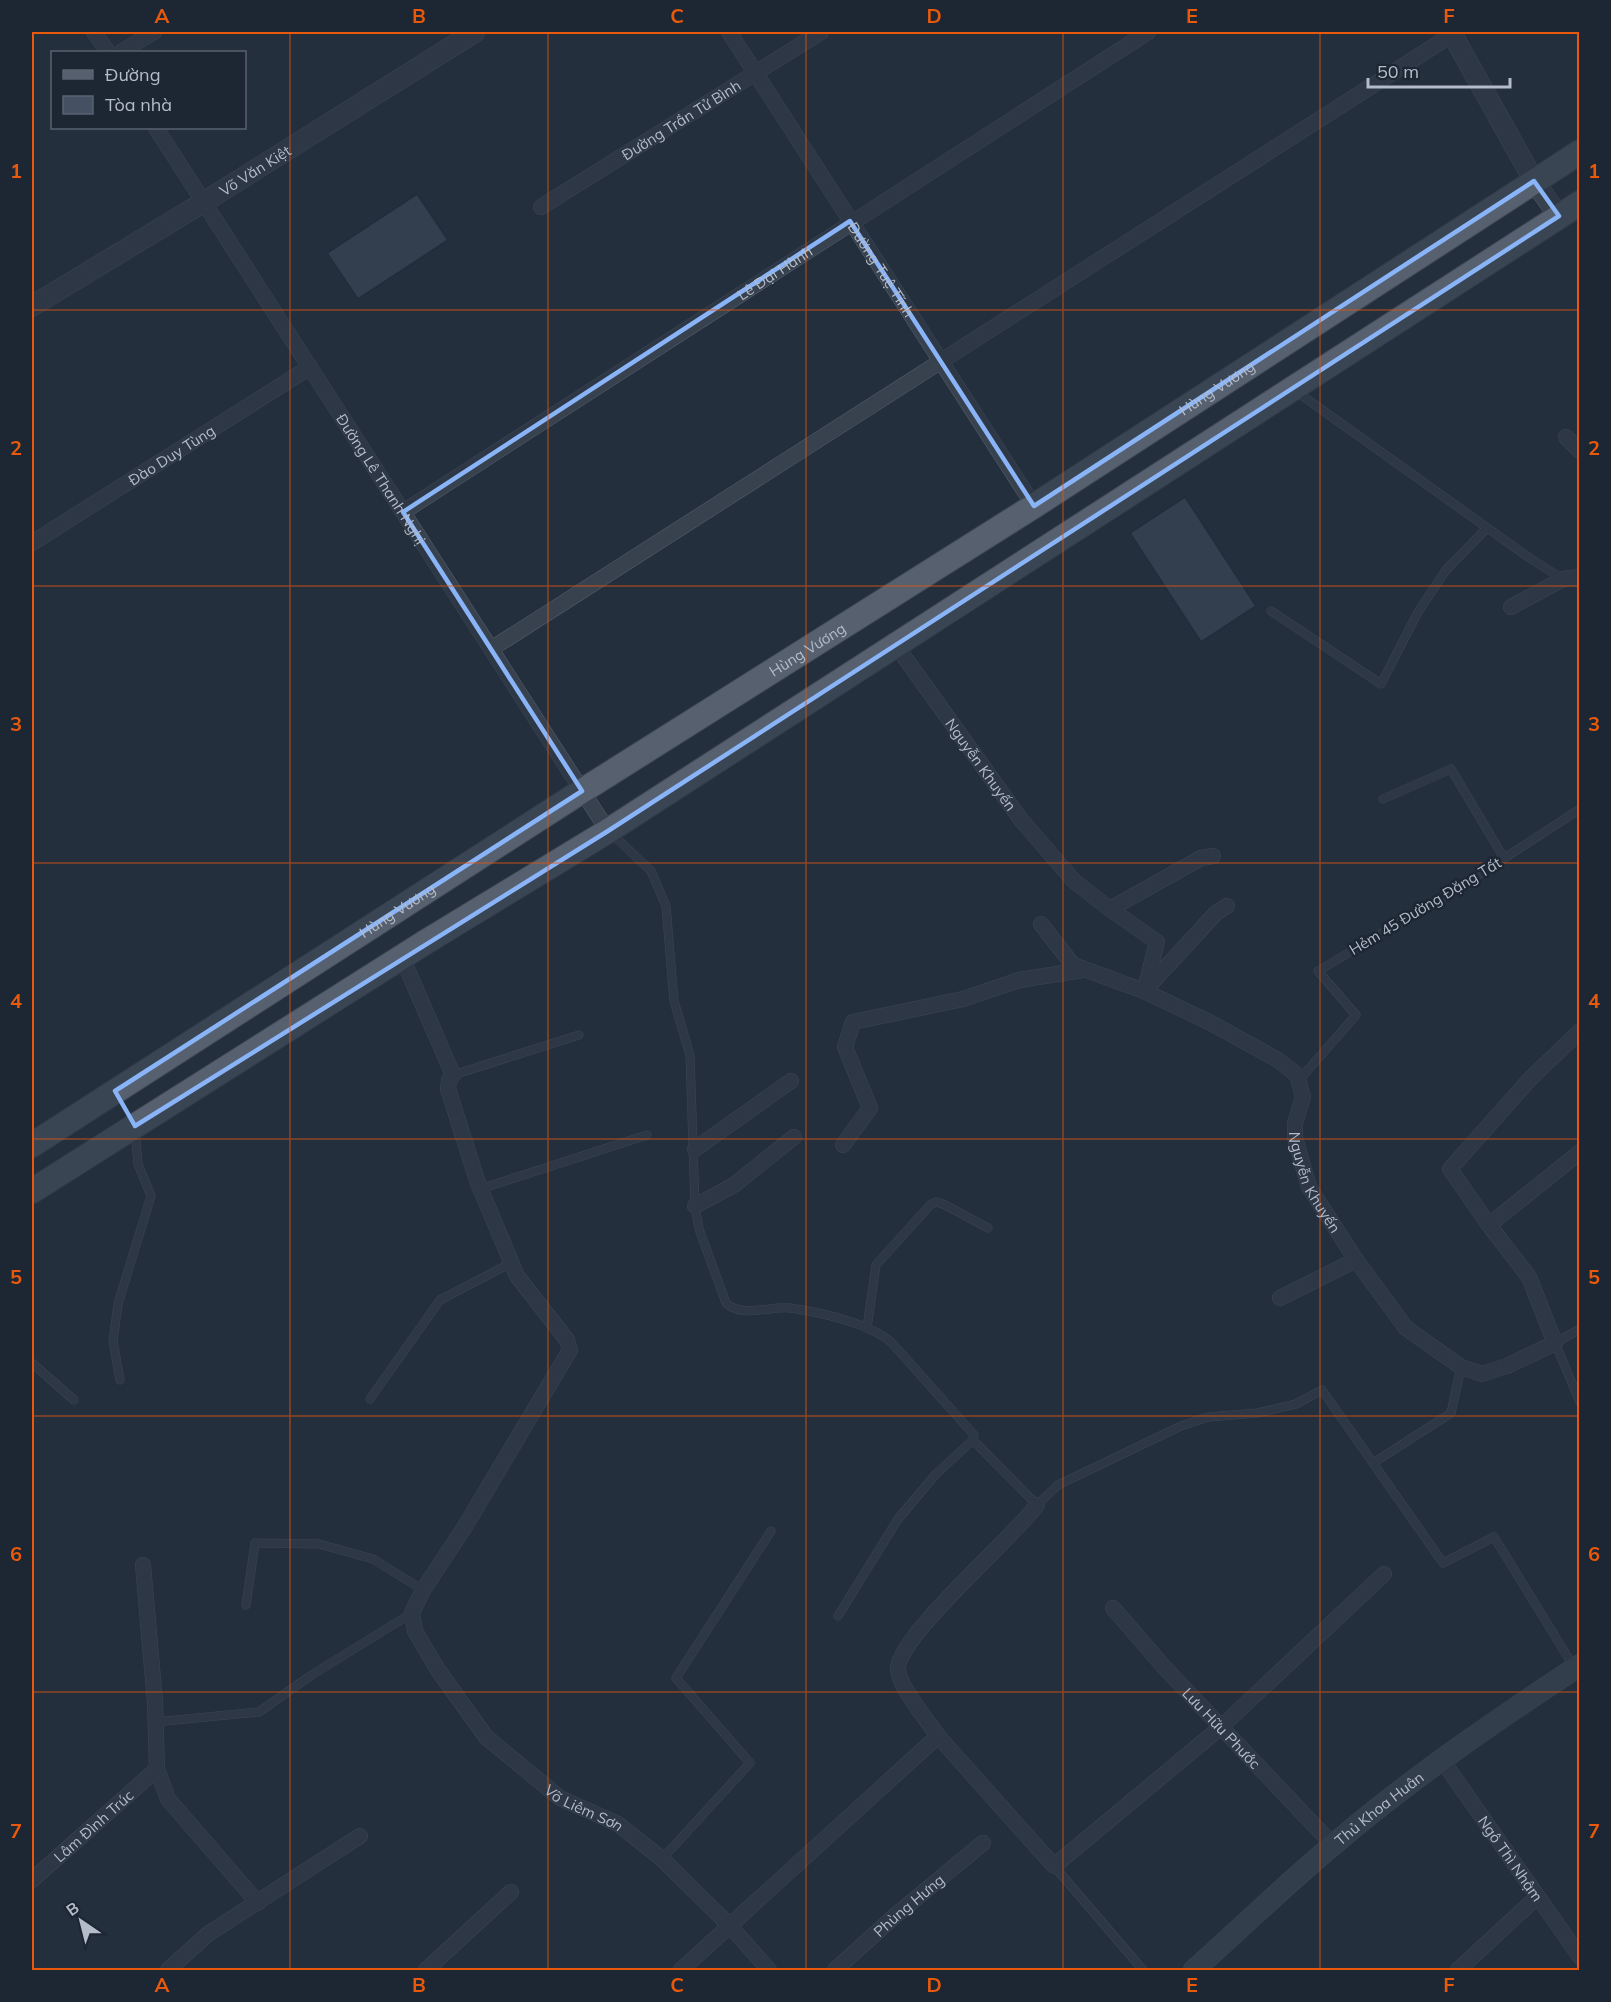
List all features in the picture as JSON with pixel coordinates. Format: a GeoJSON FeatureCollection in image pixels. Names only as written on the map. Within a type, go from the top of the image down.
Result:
{"type":"FeatureCollection","features":[{"type":"Feature","properties":{"kind":"main road","name":"Hùng Vương"},"geometry":{"type":"LineString","coordinates":[[32,1144],[582,790],[1034,506],[1580,152]]}},
{"type":"Feature","properties":{"kind":"main road"},"geometry":{"type":"LineString","coordinates":[[32,1191],[402,957],[608,831],[1580,203]]}},
{"type":"Feature","properties":{"kind":"main road"},"geometry":{"type":"LineString","coordinates":[[115,1091],[135,1126]]}},
{"type":"Feature","properties":{"kind":"main road","name":"Thủ Khoa Huân"},"geometry":{"type":"LineString","coordinates":[[1194,1971],[1333,1845],[1442,1760],[1577,1666]]}},
{"type":"Feature","properties":{"kind":"street"},"geometry":{"type":"LineString","coordinates":[[94,32],[107,51]]}},
{"type":"Feature","properties":{"kind":"street"},"geometry":{"type":"LineString","coordinates":[[124,51],[154,32]]}},
{"type":"Feature","properties":{"kind":"street","name":"Võ Văn Kiệt"},"geometry":{"type":"LineString","coordinates":[[32,306],[204,202],[476,32]]}},
{"type":"Feature","properties":{"kind":"street","name":"Đường Tuệ Tĩnh"},"geometry":{"type":"LineString","coordinates":[[729,32],[1034,506]]}},
{"type":"Feature","properties":{"kind":"street","name":"Đường Trần Tử Bình"},"geometry":{"type":"LineString","coordinates":[[541,207],[821,32]]}},
{"type":"Feature","properties":{"kind":"street","name":"Lê Đại Hành"},"geometry":{"type":"LineString","coordinates":[[403,512],[850,221],[1148,32]]}},
{"type":"Feature","properties":{"kind":"street"},"geometry":{"type":"LineString","coordinates":[[491,649],[1452,33],[1534,181],[1559,216]]}},
{"type":"Feature","properties":{"kind":"street","name":"Đường Lê Thanh Nghị"},"geometry":{"type":"LineString","coordinates":[[157,129],[608,831]]}},
{"type":"Feature","properties":{"kind":"street","name":"Đào Duy Tùng"},"geometry":{"type":"LineString","coordinates":[[32,543],[310,367]]}},
{"type":"Feature","properties":{"kind":"street"},"geometry":{"type":"LineString","coordinates":[[1566,437],[1580,451]]}},
{"type":"Feature","properties":{"kind":"street"},"geometry":{"type":"LineString","coordinates":[[1511,607],[1563,579],[1580,577]]}},
{"type":"Feature","properties":{"kind":"street","name":"Nguyễn Khuyến"},"geometry":{"type":"LineString","coordinates":[[895,644],[1022,821],[1074,881],[1157,942],[1144,992]]}},
{"type":"Feature","properties":{"kind":"street"},"geometry":{"type":"LineString","coordinates":[[1110,909],[1201,858],[1213,856]]}},
{"type":"Feature","properties":{"kind":"street"},"geometry":{"type":"LineString","coordinates":[[1144,992],[1227,906]]}},
{"type":"Feature","properties":{"kind":"street"},"geometry":{"type":"LineString","coordinates":[[1041,924],[1073,965],[1144,992],[1211,1023],[1278,1060],[1299,1079]]}},
{"type":"Feature","properties":{"kind":"street"},"geometry":{"type":"LineString","coordinates":[[402,957],[453,1075],[448,1080],[448,1089],[480,1189],[524,1287],[567,1340],[570,1350],[464,1528],[423,1590],[412,1613]]}},
{"type":"Feature","properties":{"kind":"street"},"geometry":{"type":"LineString","coordinates":[[843,1145],[870,1108],[845,1047],[853,1022],[963,999],[1019,980],[1083,970]]}},
{"type":"Feature","properties":{"kind":"street"},"geometry":{"type":"LineString","coordinates":[[1555,1343],[1528,1277],[1450,1169],[1529,1080],[1580,1031]]}},
{"type":"Feature","properties":{"kind":"street","name":"Nguyễn Khuyến"},"geometry":{"type":"LineString","coordinates":[[1299,1079],[1303,1097],[1295,1123],[1296,1138],[1306,1181],[1314,1198],[1356,1260],[1406,1328],[1473,1373],[1494,1371],[1555,1343]]}},
{"type":"Feature","properties":{"kind":"street"},"geometry":{"type":"LineString","coordinates":[[695,1149],[791,1081]]}},
{"type":"Feature","properties":{"kind":"street"},"geometry":{"type":"LineString","coordinates":[[695,1206],[734,1185],[794,1137]]}},
{"type":"Feature","properties":{"kind":"street"},"geometry":{"type":"LineString","coordinates":[[1489,1225],[1580,1152]]}},
{"type":"Feature","properties":{"kind":"street"},"geometry":{"type":"LineString","coordinates":[[1280,1298],[1356,1260]]}},
{"type":"Feature","properties":{"kind":"street"},"geometry":{"type":"LineString","coordinates":[[1036,1505],[1014,1533],[943,1604],[911,1641],[898,1668],[903,1683],[938,1736],[1054,1866],[1221,1727],[1384,1574]]}},
{"type":"Feature","properties":{"kind":"street"},"geometry":{"type":"LineString","coordinates":[[143,1565],[157,1770],[168,1799],[258,1903]]}},
{"type":"Feature","properties":{"kind":"street","name":"Lưu Hữu Phước"},"geometry":{"type":"LineString","coordinates":[[1113,1608],[1221,1727],[1333,1845]]}},
{"type":"Feature","properties":{"kind":"street","name":"Võ Liêm Sơn"},"geometry":{"type":"LineString","coordinates":[[412,1613],[415,1631],[444,1679],[486,1737],[561,1798],[618,1824],[662,1859],[731,1927],[769,1971]]}},
{"type":"Feature","properties":{"kind":"street"},"geometry":{"type":"LineString","coordinates":[[681,1971],[938,1736]]}},
{"type":"Feature","properties":{"kind":"street","name":"Ngô Thì Nhậm"},"geometry":{"type":"LineString","coordinates":[[1442,1760],[1580,1957]]}},
{"type":"Feature","properties":{"kind":"street","name":"Lâm Đình Trúc"},"geometry":{"type":"LineString","coordinates":[[32,1880],[157,1770]]}},
{"type":"Feature","properties":{"kind":"street"},"geometry":{"type":"LineString","coordinates":[[168,1971],[208,1934],[360,1836]]}},
{"type":"Feature","properties":{"kind":"street","name":"Phùng Hưng"},"geometry":{"type":"LineString","coordinates":[[835,1971],[897,1914],[983,1843]]}},
{"type":"Feature","properties":{"kind":"street"},"geometry":{"type":"LineString","coordinates":[[426,1971],[511,1892]]}},
{"type":"Feature","properties":{"kind":"street"},"geometry":{"type":"LineString","coordinates":[[1458,1971],[1537,1897]]}},
{"type":"Feature","properties":{"kind":"lane"},"geometry":{"type":"LineString","coordinates":[[1293,389],[1487,528],[1563,579]]}},
{"type":"Feature","properties":{"kind":"lane"},"geometry":{"type":"LineString","coordinates":[[1271,611],[1381,684],[1418,612],[1446,570],[1487,528]]}},
{"type":"Feature","properties":{"kind":"lane"},"geometry":{"type":"LineString","coordinates":[[1383,800],[1451,769],[1504,858]]}},
{"type":"Feature","properties":{"kind":"lane","name":"Hẻm 45 Đường Đặng Tất"},"geometry":{"type":"LineString","coordinates":[[1299,1079],[1356,1015],[1318,971],[1580,809]]}},
{"type":"Feature","properties":{"kind":"lane"},"geometry":{"type":"LineString","coordinates":[[608,831],[651,871],[666,906],[672,952],[674,1001],[690,1055],[695,1149],[695,1206],[699,1229],[726,1303],[731,1309],[788,1308],[876,1331],[892,1343],[974,1435],[973,1440],[936,1474],[898,1519],[838,1616]]}},
{"type":"Feature","properties":{"kind":"lane"},"geometry":{"type":"LineString","coordinates":[[453,1075],[579,1035]]}},
{"type":"Feature","properties":{"kind":"lane"},"geometry":{"type":"LineString","coordinates":[[120,1380],[113,1341],[118,1304],[150,1196],[138,1164],[135,1126]]}},
{"type":"Feature","properties":{"kind":"lane"},"geometry":{"type":"LineString","coordinates":[[480,1189],[647,1135]]}},
{"type":"Feature","properties":{"kind":"lane"},"geometry":{"type":"LineString","coordinates":[[867,1328],[876,1265],[931,1204],[937,1202],[945,1205],[988,1228]]}},
{"type":"Feature","properties":{"kind":"lane"},"geometry":{"type":"LineString","coordinates":[[370,1400],[441,1300],[512,1263]]}},
{"type":"Feature","properties":{"kind":"lane"},"geometry":{"type":"LineString","coordinates":[[1580,1329],[1555,1343],[1580,1402]]}},
{"type":"Feature","properties":{"kind":"lane"},"geometry":{"type":"LineString","coordinates":[[32,1363],[74,1400]]}},
{"type":"Feature","properties":{"kind":"lane"},"geometry":{"type":"LineString","coordinates":[[1373,1463],[1451,1413],[1461,1367]]}},
{"type":"Feature","properties":{"kind":"lane"},"geometry":{"type":"LineString","coordinates":[[973,1440],[1036,1505],[1058,1485],[1180,1426],[1208,1417],[1257,1413],[1296,1404],[1322,1390],[1443,1563],[1494,1537],[1577,1666]]}},
{"type":"Feature","properties":{"kind":"lane"},"geometry":{"type":"LineString","coordinates":[[662,1859],[750,1763],[676,1678],[771,1531]]}},
{"type":"Feature","properties":{"kind":"lane"},"geometry":{"type":"LineString","coordinates":[[246,1605],[255,1543],[319,1544],[373,1559],[423,1590]]}},
{"type":"Feature","properties":{"kind":"lane"},"geometry":{"type":"LineString","coordinates":[[155,1722],[260,1712],[310,1676],[412,1613]]}},
{"type":"Feature","properties":{"kind":"lane"},"geometry":{"type":"LineString","coordinates":[[1054,1866],[1143,1971]]}},
{"type":"Feature","properties":{"kind":"highlighted area"},"geometry":{"type":"Polygon","coordinates":[[[1534,181],[1559,216],[608,831],[135,1126],[115,1091],[582,791],[403,512],[850,221],[1034,506],[1534,181]]]}},
{"type":"Feature","properties":{"kind":"building"},"geometry":{"type":"Polygon","coordinates":[[[417,194],[448,240],[358,299],[327,253],[417,194]]]}},
{"type":"Feature","properties":{"kind":"building"},"geometry":{"type":"Polygon","coordinates":[[[1185,497],[1256,606],[1201,642],[1130,533],[1185,497]]]}}]}
